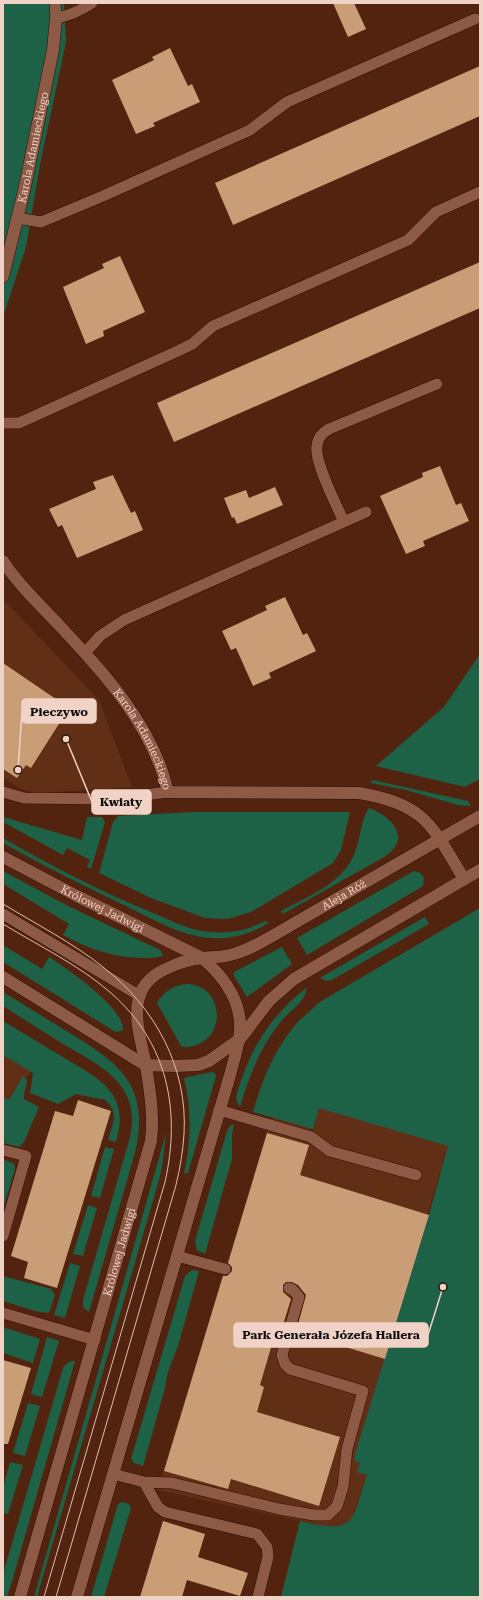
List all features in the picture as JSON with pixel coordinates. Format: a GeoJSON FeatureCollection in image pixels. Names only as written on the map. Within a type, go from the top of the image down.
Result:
{"type":"FeatureCollection","features":[{"type":"Feature","properties":{"kind":"main road","name":"Karola Adamieckiego"},"geometry":{"type":"LineString","coordinates":[[3,276],[53,50],[56,18]]}},
{"type":"Feature","properties":{"kind":"main road","name":"Karola Adamieckiego"},"geometry":{"type":"LineString","coordinates":[[3,562],[14,577],[85,653],[109,682],[148,736],[163,769],[168,792],[359,793],[397,802],[414,811],[433,828],[464,879]]}},
{"type":"Feature","properties":{"kind":"main road","name":"Aleja Róż"},"geometry":{"type":"LineString","coordinates":[[202,958],[224,956],[245,950],[282,931],[480,816]]}},
{"type":"Feature","properties":{"kind":"main road","name":"Królowej Jadwigi"},"geometry":{"type":"LineString","coordinates":[[3,857],[77,896],[202,958]]}},
{"type":"Feature","properties":{"kind":"main road"},"geometry":{"type":"LineString","coordinates":[[3,977],[145,1064],[175,1066],[198,1064],[209,1061],[240,1039],[269,1001],[294,979],[480,870]]}},
{"type":"Feature","properties":{"kind":"main road"},"geometry":{"type":"LineString","coordinates":[[77,1597],[240,1039],[239,1013],[231,990],[215,969],[202,958],[170,967],[159,972],[150,980],[140,996],[136,1020],[145,1064]]}},
{"type":"Feature","properties":{"kind":"main road","name":"Królowej Jadwigi"},"geometry":{"type":"LineString","coordinates":[[20,1597],[151,1141],[152,1108],[145,1064]]}},
{"type":"Feature","properties":{"kind":"lane"},"geometry":{"type":"LineString","coordinates":[[55,3],[56,18],[68,16],[80,11],[92,3]]}},
{"type":"Feature","properties":{"kind":"lane"},"geometry":{"type":"LineString","coordinates":[[17,218],[41,222],[103,196],[250,130],[287,102],[476,19]]}},
{"type":"Feature","properties":{"kind":"lane"},"geometry":{"type":"LineString","coordinates":[[3,423],[19,423],[192,344],[213,326],[408,240],[436,212],[480,192]]}},
{"type":"Feature","properties":{"kind":"lane"},"geometry":{"type":"LineString","coordinates":[[344,522],[318,458],[317,447],[319,438],[329,429],[437,384]]}},
{"type":"Feature","properties":{"kind":"lane"},"geometry":{"type":"LineString","coordinates":[[85,653],[100,636],[124,620],[366,512]]}},
{"type":"Feature","properties":{"kind":"lane"},"geometry":{"type":"LineString","coordinates":[[3,792],[24,798],[112,799],[168,792]]}},
{"type":"Feature","properties":{"kind":"lane"},"geometry":{"type":"LineString","coordinates":[[3,914],[140,996]]}},
{"type":"Feature","properties":{"kind":"lane"},"geometry":{"type":"LineString","coordinates":[[219,1110],[311,1137],[330,1151],[416,1175]]}},
{"type":"Feature","properties":{"kind":"lane"},"geometry":{"type":"LineString","coordinates":[[3,1150],[26,1156],[3,1236]]}},
{"type":"Feature","properties":{"kind":"lane"},"geometry":{"type":"LineString","coordinates":[[177,1256],[226,1269]]}},
{"type":"Feature","properties":{"kind":"lane"},"geometry":{"type":"LineString","coordinates":[[113,1474],[144,1482],[172,1483],[278,1509],[314,1515],[328,1515],[333,1512],[342,1487],[347,1448],[363,1391],[290,1369],[285,1364],[282,1355],[299,1297],[289,1288]]}},
{"type":"Feature","properties":{"kind":"lane"},"geometry":{"type":"LineString","coordinates":[[3,1313],[95,1340]]}},
{"type":"Feature","properties":{"kind":"lane"},"geometry":{"type":"LineString","coordinates":[[144,1482],[158,1507],[165,1512],[251,1531],[263,1540],[267,1547],[268,1557],[258,1597]]}},
{"type":"Feature","properties":{"kind":"shaded area"},"geometry":{"type":"Polygon","coordinates":[[[3,599],[99,700],[132,787],[37,793],[21,789],[3,777],[3,599]]]}},
{"type":"Feature","properties":{"kind":"shaded area"},"geometry":{"type":"Polygon","coordinates":[[[3,1051],[31,1071],[3,1115],[3,1051]]]}},
{"type":"Feature","properties":{"kind":"shaded area"},"geometry":{"type":"Polygon","coordinates":[[[319,1107],[448,1146],[385,1359],[360,1462],[367,1475],[352,1518],[342,1527],[334,1528],[157,1490],[272,1116],[313,1128],[319,1107]]]}},
{"type":"Feature","properties":{"kind":"green space"},"geometry":{"type":"Polygon","coordinates":[[[3,3],[64,3],[66,42],[40,165],[26,247],[4,314],[3,3]]]}},
{"type":"Feature","properties":{"kind":"green space"},"geometry":{"type":"Polygon","coordinates":[[[480,654],[480,779],[465,787],[376,766],[444,707],[480,654]]]}},
{"type":"Feature","properties":{"kind":"green space"},"geometry":{"type":"Polygon","coordinates":[[[372,780],[468,801],[471,806],[458,805],[406,790],[371,783],[372,780]]]}},
{"type":"Feature","properties":{"kind":"green space"},"geometry":{"type":"Polygon","coordinates":[[[369,808],[392,822],[396,829],[398,836],[397,843],[393,850],[384,857],[283,914],[281,911],[324,888],[343,872],[350,863],[355,852],[362,824],[369,808]]]}},
{"type":"Feature","properties":{"kind":"green space"},"geometry":{"type":"Polygon","coordinates":[[[194,812],[350,812],[341,850],[333,863],[251,912],[227,919],[205,918],[151,898],[99,873],[113,822],[118,816],[194,812]]]}},
{"type":"Feature","properties":{"kind":"green space"},"geometry":{"type":"Polygon","coordinates":[[[3,817],[82,840],[87,817],[102,817],[105,822],[91,869],[87,867],[90,860],[67,848],[63,855],[3,822],[3,817]]]}},
{"type":"Feature","properties":{"kind":"green space"},"geometry":{"type":"Polygon","coordinates":[[[3,838],[60,870],[99,889],[190,928],[203,931],[231,932],[252,927],[265,921],[269,923],[248,933],[226,938],[200,937],[178,931],[49,868],[3,843],[3,838]]]}},
{"type":"Feature","properties":{"kind":"green space"},"geometry":{"type":"Polygon","coordinates":[[[3,871],[66,905],[160,950],[163,955],[157,957],[134,958],[102,952],[63,935],[69,924],[3,884],[3,871]]]}},
{"type":"Feature","properties":{"kind":"green space"},"geometry":{"type":"Polygon","coordinates":[[[414,871],[420,873],[424,878],[423,886],[307,955],[297,938],[414,871]]]}},
{"type":"Feature","properties":{"kind":"green space"},"geometry":{"type":"Polygon","coordinates":[[[480,908],[480,1597],[281,1597],[300,1521],[318,1525],[341,1525],[348,1522],[357,1505],[367,1475],[357,1472],[360,1463],[354,1460],[356,1451],[429,1215],[448,1146],[319,1108],[313,1129],[253,1112],[265,1077],[275,1055],[296,1024],[318,1003],[480,908]]]}},
{"type":"Feature","properties":{"kind":"green space"},"geometry":{"type":"Polygon","coordinates":[[[425,917],[429,924],[332,980],[327,981],[320,978],[425,917]]]}},
{"type":"Feature","properties":{"kind":"green space"},"geometry":{"type":"Polygon","coordinates":[[[3,945],[42,969],[49,957],[81,979],[105,1000],[121,1021],[123,1030],[117,1032],[114,1031],[3,962],[3,945]]]}},
{"type":"Feature","properties":{"kind":"green space"},"geometry":{"type":"Polygon","coordinates":[[[282,947],[292,964],[247,997],[234,976],[234,972],[282,947]]]}},
{"type":"Feature","properties":{"kind":"green space"},"geometry":{"type":"Polygon","coordinates":[[[188,984],[200,987],[209,993],[214,1002],[217,1013],[216,1023],[212,1033],[204,1041],[193,1046],[185,1047],[181,1046],[157,1003],[170,989],[188,984]]]}},
{"type":"Feature","properties":{"kind":"green space"},"geometry":{"type":"Polygon","coordinates":[[[306,988],[306,992],[301,1001],[283,1019],[268,1039],[252,1072],[240,1107],[236,1098],[252,1054],[266,1030],[284,1007],[306,988]]]}},
{"type":"Feature","properties":{"kind":"green space"},"geometry":{"type":"Polygon","coordinates":[[[3,992],[102,1054],[126,1078],[134,1092],[138,1108],[139,1127],[136,1149],[89,1312],[83,1307],[83,1300],[130,1137],[132,1119],[130,1104],[124,1091],[115,1079],[104,1069],[3,1006],[3,992]]]}},
{"type":"Feature","properties":{"kind":"green space"},"geometry":{"type":"Polygon","coordinates":[[[3,1021],[91,1074],[108,1088],[117,1103],[119,1111],[120,1121],[116,1142],[108,1140],[114,1113],[104,1099],[76,1094],[58,1104],[30,1093],[33,1073],[3,1055],[3,1021]]]}},
{"type":"Feature","properties":{"kind":"green space"},"geometry":{"type":"Polygon","coordinates":[[[212,1072],[215,1073],[216,1076],[188,1173],[184,1173],[190,1126],[187,1090],[184,1078],[212,1072]]]}},
{"type":"Feature","properties":{"kind":"green space"},"geometry":{"type":"Polygon","coordinates":[[[23,1076],[27,1080],[24,1099],[39,1107],[24,1142],[19,1147],[3,1143],[3,1096],[9,1100],[23,1076]]]}},
{"type":"Feature","properties":{"kind":"green space"},"geometry":{"type":"Polygon","coordinates":[[[234,1124],[232,1135],[232,1159],[205,1254],[197,1250],[195,1241],[227,1131],[230,1126],[234,1124]]]}},
{"type":"Feature","properties":{"kind":"green space"},"geometry":{"type":"Polygon","coordinates":[[[166,1133],[162,1168],[155,1194],[37,1597],[34,1597],[166,1133]]]}},
{"type":"Feature","properties":{"kind":"green space"},"geometry":{"type":"Polygon","coordinates":[[[105,1147],[114,1149],[100,1198],[91,1196],[105,1147]]]}},
{"type":"Feature","properties":{"kind":"green space"},"geometry":{"type":"Polygon","coordinates":[[[3,1159],[14,1164],[15,1169],[3,1209],[3,1159]]]}},
{"type":"Feature","properties":{"kind":"green space"},"geometry":{"type":"Polygon","coordinates":[[[88,1205],[97,1208],[83,1256],[73,1254],[88,1205]]]}},
{"type":"Feature","properties":{"kind":"green space"},"geometry":{"type":"Polygon","coordinates":[[[70,1263],[80,1266],[65,1318],[54,1315],[70,1263]]]}},
{"type":"Feature","properties":{"kind":"green space"},"geometry":{"type":"Polygon","coordinates":[[[192,1270],[199,1271],[178,1346],[168,1372],[164,1392],[143,1466],[134,1463],[131,1459],[185,1276],[192,1270]]]}},
{"type":"Feature","properties":{"kind":"green space"},"geometry":{"type":"Polygon","coordinates":[[[3,1276],[51,1289],[55,1295],[49,1313],[35,1311],[3,1301],[3,1276]]]}},
{"type":"Feature","properties":{"kind":"green space"},"geometry":{"type":"Polygon","coordinates":[[[3,1327],[40,1339],[33,1363],[3,1353],[3,1327]]]}},
{"type":"Feature","properties":{"kind":"green space"},"geometry":{"type":"Polygon","coordinates":[[[47,1337],[59,1341],[42,1397],[31,1394],[47,1337]]]}},
{"type":"Feature","properties":{"kind":"green space"},"geometry":{"type":"Polygon","coordinates":[[[71,1361],[75,1361],[11,1585],[7,1597],[3,1597],[3,1574],[63,1368],[71,1361]]]}},
{"type":"Feature","properties":{"kind":"green space"},"geometry":{"type":"Polygon","coordinates":[[[28,1403],[40,1406],[25,1456],[13,1453],[28,1403]]]}},
{"type":"Feature","properties":{"kind":"green space"},"geometry":{"type":"Polygon","coordinates":[[[10,1462],[23,1465],[8,1514],[3,1513],[3,1488],[10,1462]]]}},
{"type":"Feature","properties":{"kind":"green space"},"geometry":{"type":"Polygon","coordinates":[[[122,1502],[129,1504],[131,1508],[104,1597],[91,1597],[118,1504],[122,1502]]]}},
{"type":"Feature","properties":{"kind":"building"},"geometry":{"type":"Polygon","coordinates":[[[333,3],[354,3],[366,29],[348,37],[333,3]]]}},
{"type":"Feature","properties":{"kind":"building"},"geometry":{"type":"Polygon","coordinates":[[[170,48],[188,86],[192,84],[200,102],[153,123],[155,126],[136,134],[112,80],[154,60],[152,57],[170,48]]]}},
{"type":"Feature","properties":{"kind":"building"},"geometry":{"type":"Polygon","coordinates":[[[480,66],[480,116],[233,225],[215,183],[480,66]]]}},
{"type":"Feature","properties":{"kind":"building"},"geometry":{"type":"Polygon","coordinates":[[[120,256],[145,312],[103,331],[104,336],[86,344],[63,287],[104,268],[102,264],[120,256]]]}},
{"type":"Feature","properties":{"kind":"building"},"geometry":{"type":"Polygon","coordinates":[[[480,262],[480,308],[174,442],[157,403],[480,262]]]}},
{"type":"Feature","properties":{"kind":"building"},"geometry":{"type":"Polygon","coordinates":[[[440,466],[456,505],[461,503],[469,521],[423,541],[425,546],[406,554],[380,496],[423,477],[422,473],[440,466]]]}},
{"type":"Feature","properties":{"kind":"building"},"geometry":{"type":"Polygon","coordinates":[[[113,475],[131,513],[135,511],[143,530],[77,558],[62,525],[58,527],[49,509],[96,489],[93,482],[113,475]]]}},
{"type":"Feature","properties":{"kind":"building"},"geometry":{"type":"Polygon","coordinates":[[[275,487],[283,505],[237,524],[234,517],[232,518],[224,498],[246,490],[249,498],[275,487]]]}},
{"type":"Feature","properties":{"kind":"building"},"geometry":{"type":"Polygon","coordinates":[[[285,597],[303,635],[307,633],[316,651],[269,673],[271,678],[253,686],[236,648],[231,650],[222,631],[267,610],[265,606],[285,597]]]}},
{"type":"Feature","properties":{"kind":"building"},"geometry":{"type":"Polygon","coordinates":[[[3,663],[69,708],[31,768],[26,765],[17,778],[3,769],[3,663]]]}},
{"type":"Feature","properties":{"kind":"building"},"geometry":{"type":"Polygon","coordinates":[[[78,1100],[111,1111],[57,1288],[24,1278],[28,1262],[11,1256],[55,1111],[73,1116],[78,1100]]]}},
{"type":"Feature","properties":{"kind":"building"},"geometry":{"type":"Polygon","coordinates":[[[267,1133],[309,1145],[300,1175],[429,1215],[385,1359],[296,1332],[306,1295],[298,1285],[292,1282],[286,1282],[283,1285],[283,1292],[291,1299],[282,1328],[277,1327],[260,1385],[264,1387],[257,1412],[340,1437],[319,1506],[231,1479],[228,1489],[164,1471],[223,1276],[227,1276],[232,1271],[232,1267],[228,1263],[267,1133]]]}},
{"type":"Feature","properties":{"kind":"building"},"geometry":{"type":"Polygon","coordinates":[[[3,1360],[31,1368],[8,1444],[3,1444],[3,1360]]]}},
{"type":"Feature","properties":{"kind":"building"},"geometry":{"type":"Polygon","coordinates":[[[163,1521],[205,1534],[198,1557],[248,1573],[240,1596],[187,1580],[182,1597],[140,1597],[163,1521]]]}},
{"type":"Feature","properties":{"kind":"tram line"},"geometry":{"type":"LineString","coordinates":[[3,904],[91,958],[122,983],[138,1001],[153,1020],[174,1063],[184,1110],[183,1147],[176,1185],[56,1597]]}},
{"type":"Feature","properties":{"kind":"tram line"},"geometry":{"type":"LineString","coordinates":[[3,924],[58,956],[99,983],[130,1013],[146,1034],[157,1056],[165,1080],[170,1104],[170,1156],[165,1182],[44,1597]]}},
{"type":"Feature","properties":{"kind":"place","name":"Kwiaty"},"geometry":{"type":"Point","coordinates":[66,739]}},
{"type":"Feature","properties":{"kind":"place","name":"Pieczywo"},"geometry":{"type":"Point","coordinates":[18,770]}},
{"type":"Feature","properties":{"kind":"place","name":"Park Generała Józefa Hallera"},"geometry":{"type":"Point","coordinates":[443,1287]}}]}
